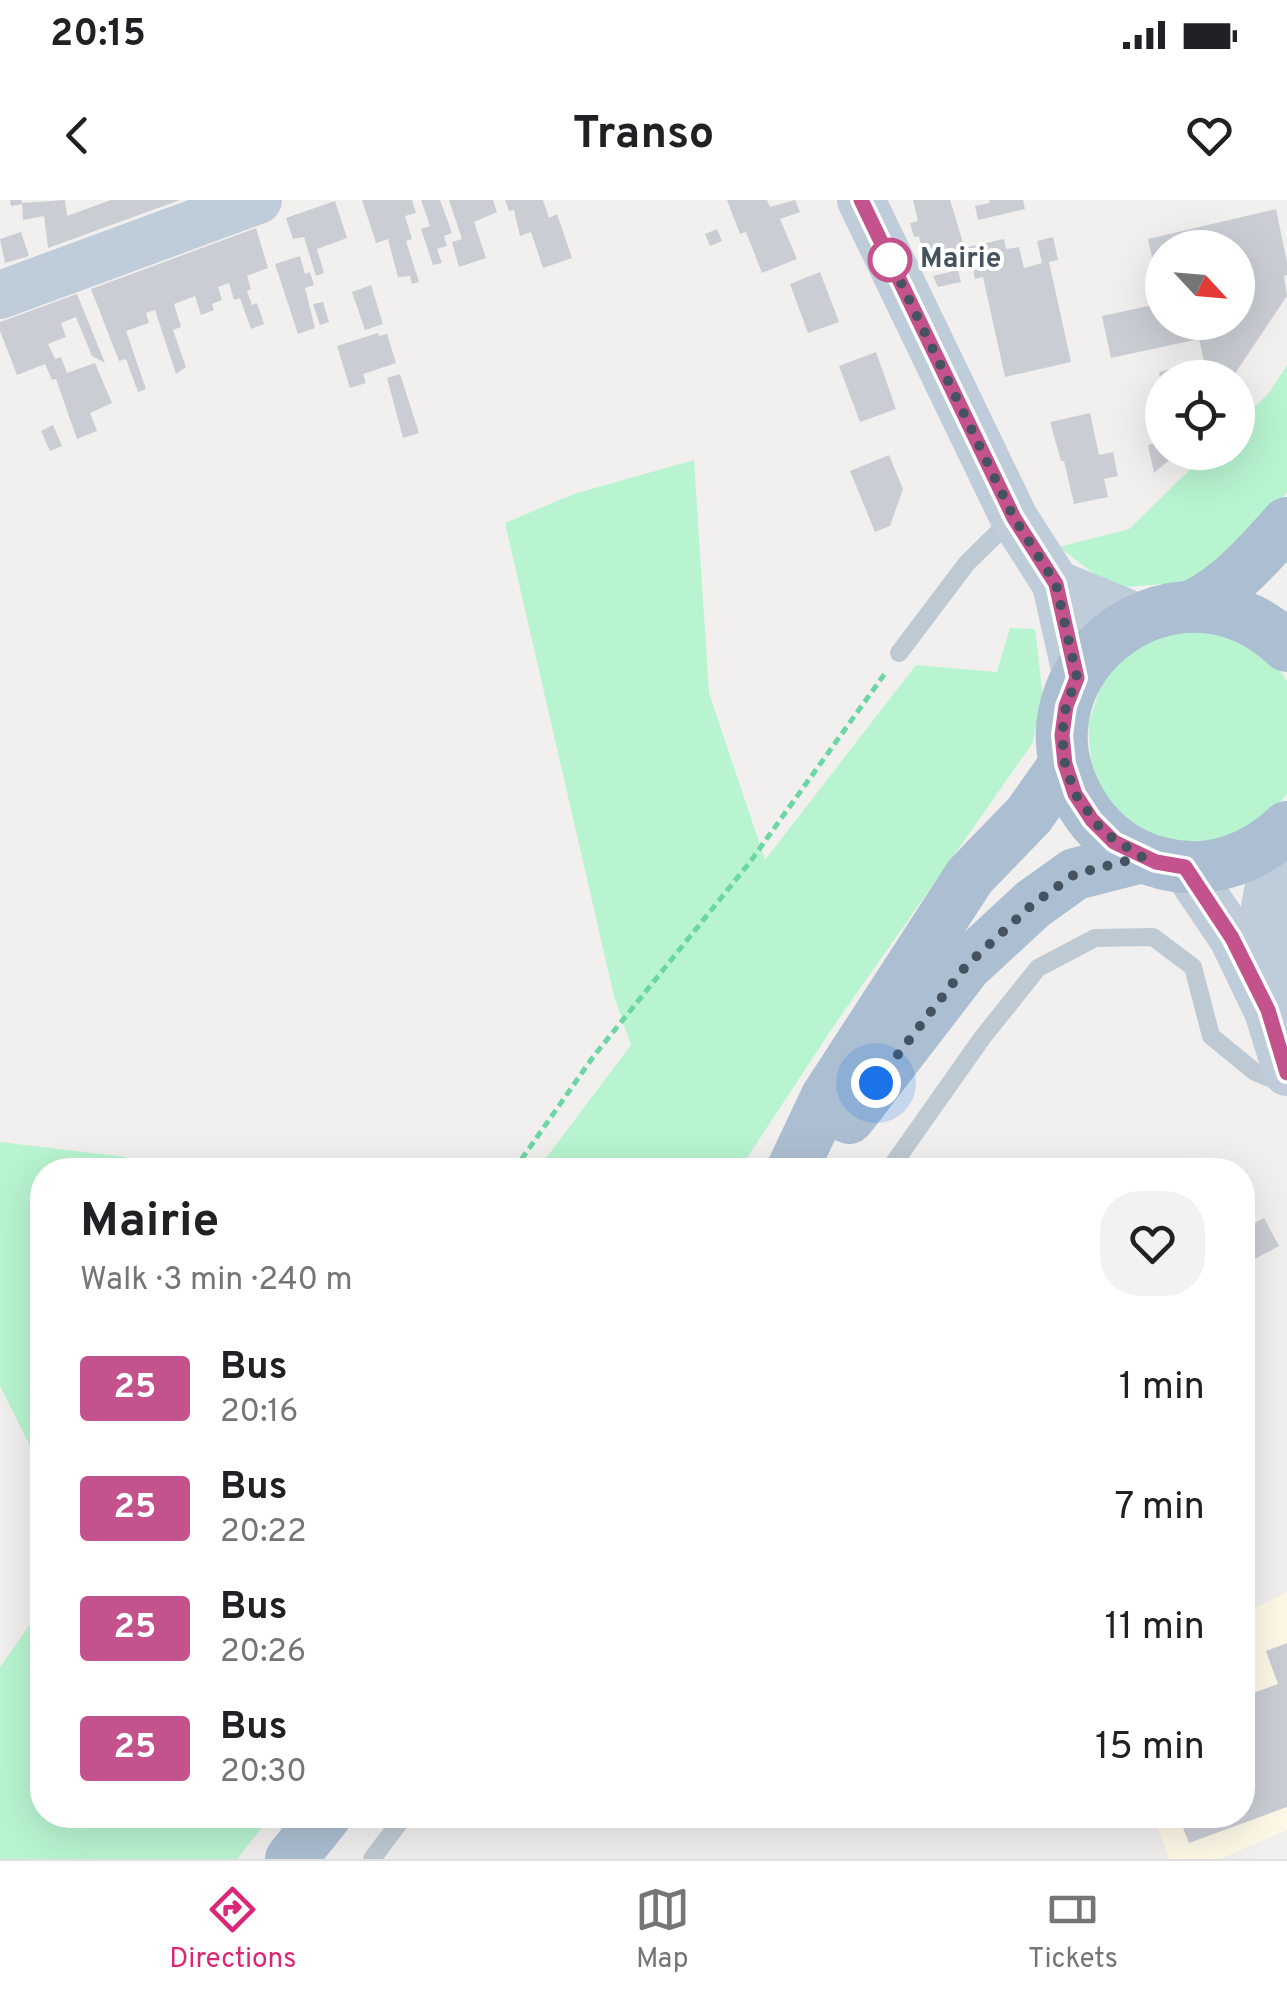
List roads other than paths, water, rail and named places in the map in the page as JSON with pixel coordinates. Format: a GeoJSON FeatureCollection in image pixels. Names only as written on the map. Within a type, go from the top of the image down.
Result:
{"type":"FeatureCollection","features":[{"type":"Feature","properties":{"kind":"main road"},"geometry":{"type":"LineString","coordinates":[[0,295],[258,200]]}},
{"type":"Feature","properties":{"kind":"main road"},"geometry":{"type":"LineString","coordinates":[[861,200],[1014,518],[1056,584],[1077,678]]}},
{"type":"Feature","properties":{"kind":"main road"},"geometry":{"type":"LineString","coordinates":[[1193,606],[1214,595],[1246,569],[1287,523]]}},
{"type":"Feature","properties":{"kind":"main road"},"geometry":{"type":"LineString","coordinates":[[1056,584],[1139,618]]}},
{"type":"Feature","properties":{"kind":"main road"},"geometry":{"type":"LineString","coordinates":[[1287,646],[1251,620],[1222,610],[1193,606],[1165,609],[1139,618],[1102,642],[1077,678],[1064,720],[1065,764],[1075,794],[1092,820],[1114,842],[1163,862],[1232,938],[1268,1010],[1287,1072]]}},
{"type":"Feature","properties":{"kind":"main road"},"geometry":{"type":"LineString","coordinates":[[800,1158],[826,1098],[960,891],[1029,815],[1065,764]]}},
{"type":"Feature","properties":{"kind":"main road"},"geometry":{"type":"LineString","coordinates":[[807,1158],[853,1113],[966,966],[1033,904],[1075,874],[1163,862],[1228,862],[1255,852],[1283,831]]}},
{"type":"Feature","properties":{"kind":"main road"},"geometry":{"type":"LineString","coordinates":[[1268,1010],[1265,907],[1283,831]]}},
{"type":"Feature","properties":{"kind":"main road"},"geometry":{"type":"LineString","coordinates":[[291,1859],[316,1828]]}},
{"type":"Feature","properties":{"kind":"lane"},"geometry":{"type":"LineString","coordinates":[[899,653],[967,563],[1014,518]]}},
{"type":"Feature","properties":{"kind":"lane"},"geometry":{"type":"LineString","coordinates":[[897,1158],[982,1038],[1038,968],[1095,938],[1153,937],[1193,967],[1211,1036],[1255,1072],[1287,1085]]}},
{"type":"Feature","properties":{"kind":"lane"},"geometry":{"type":"LineString","coordinates":[[372,1859],[395,1828]]}},
{"type":"Feature","properties":{"kind":"place","name":"Mairie"},"geometry":{"type":"Point","coordinates":[890,260]}}]}
